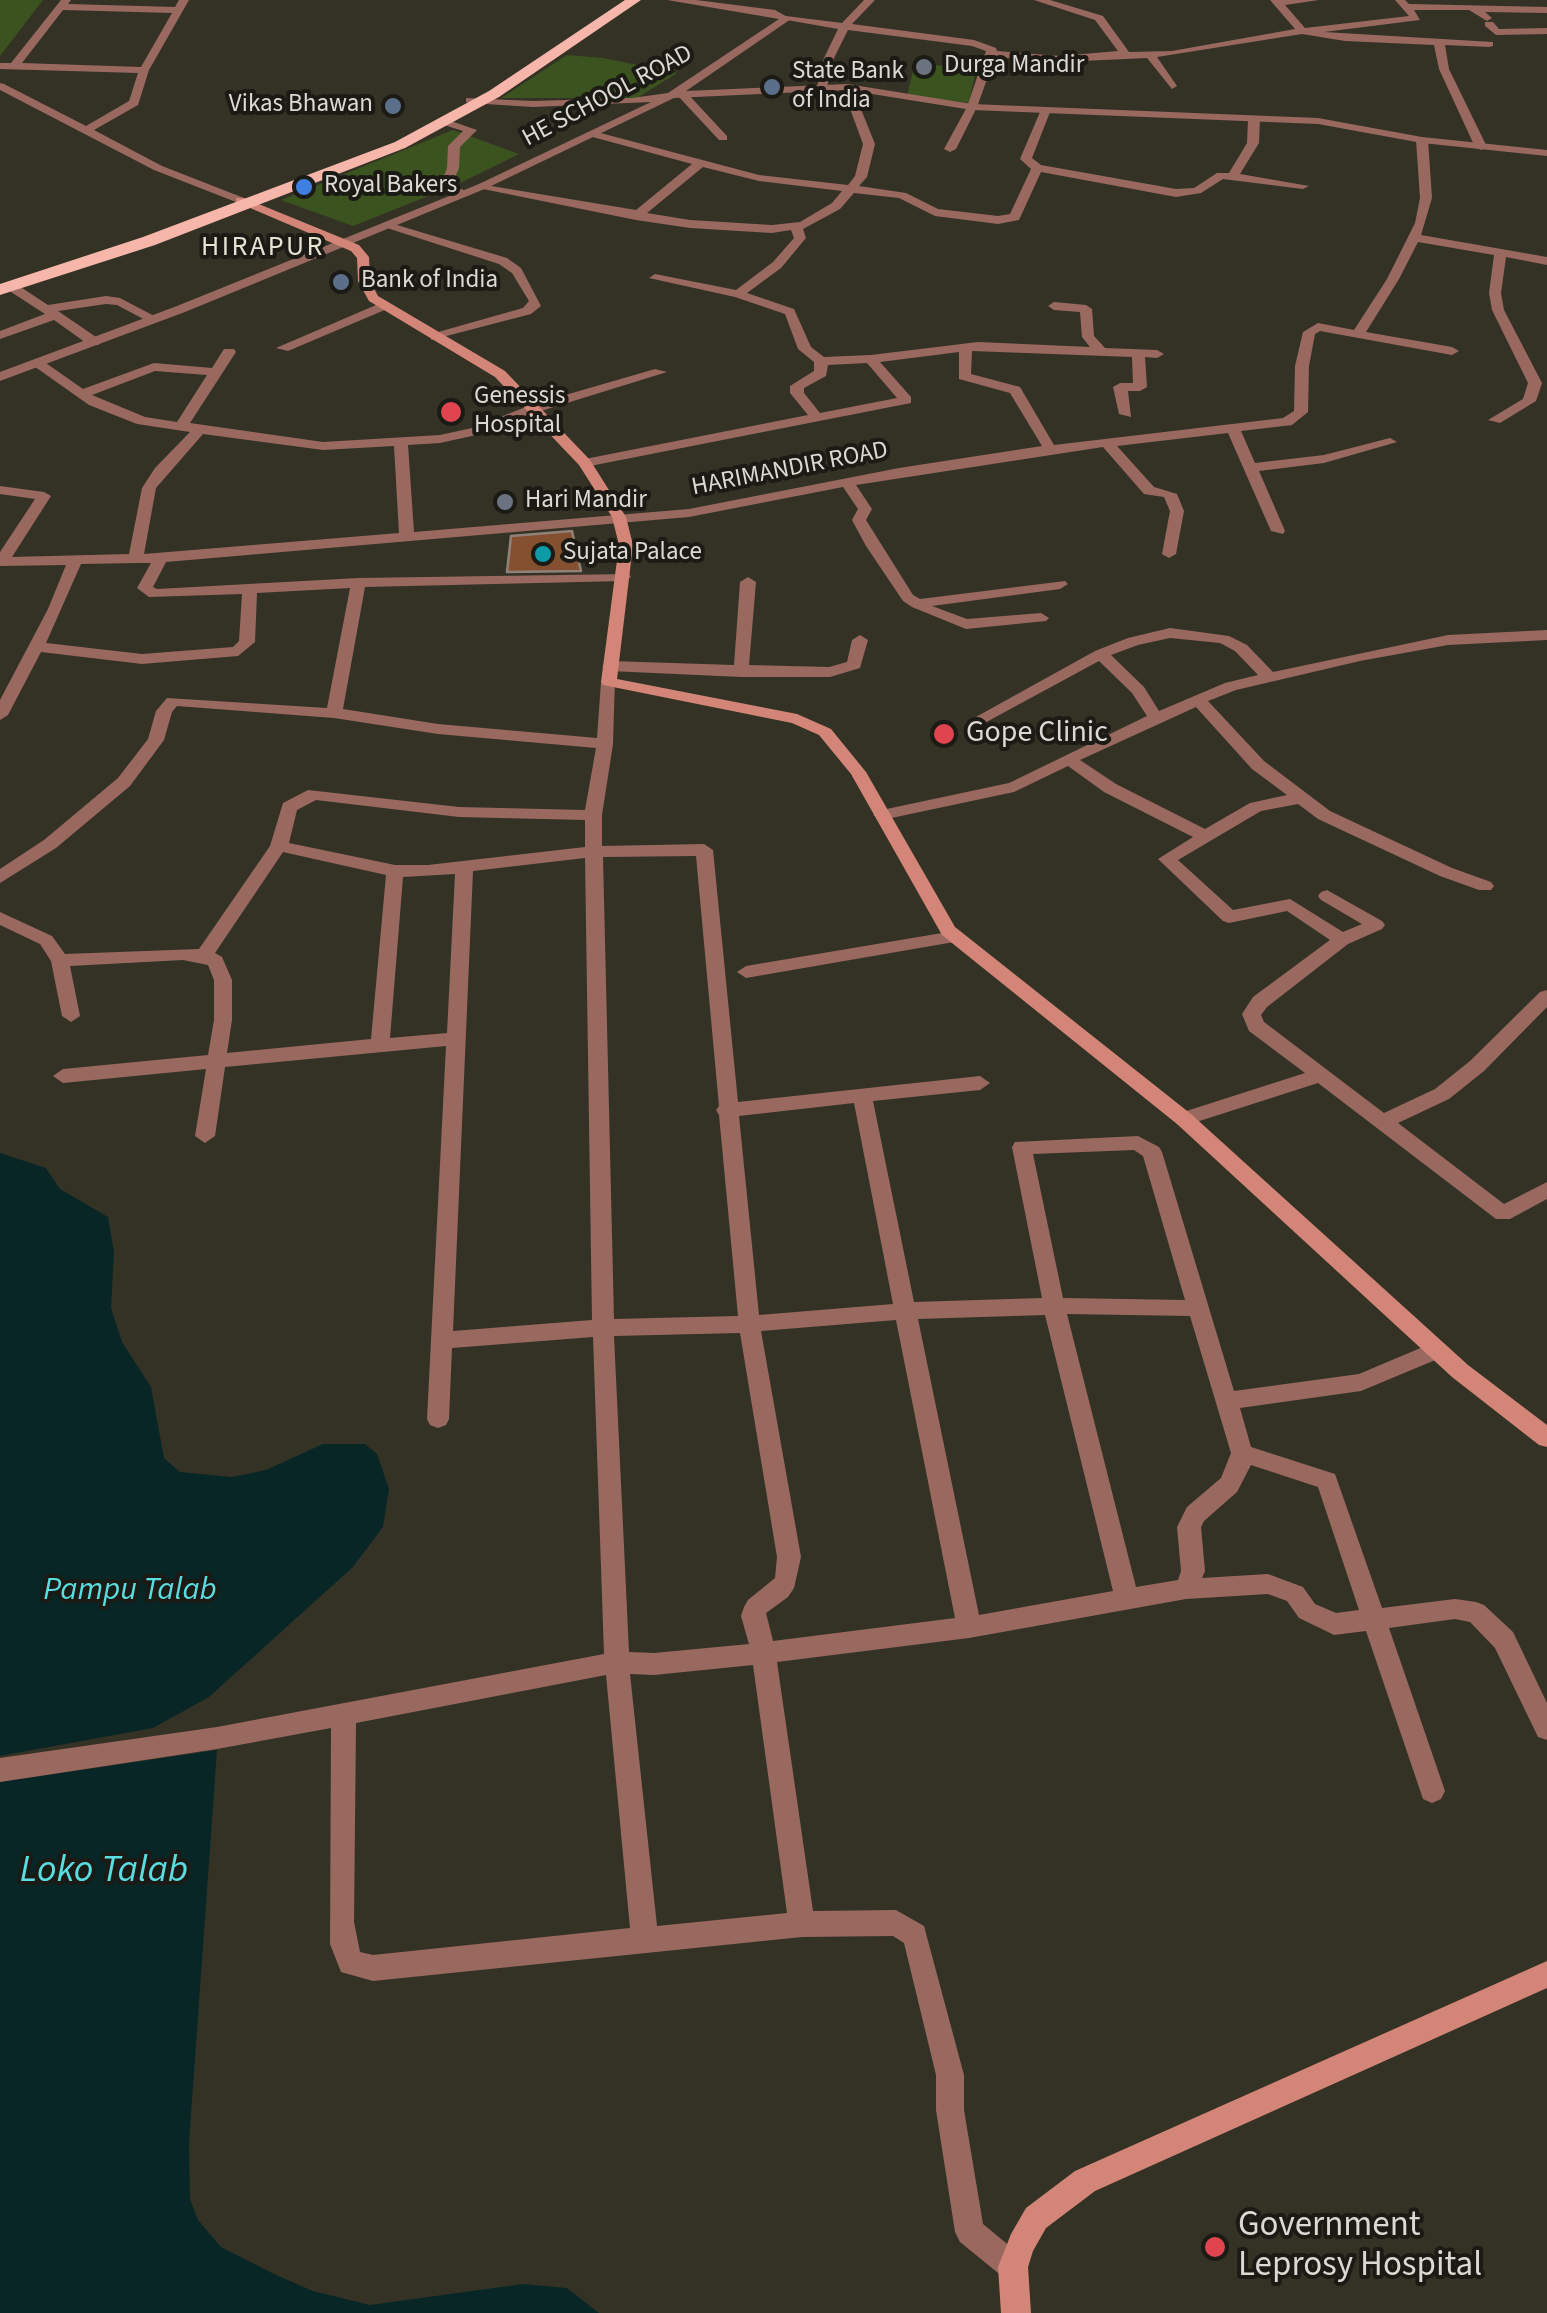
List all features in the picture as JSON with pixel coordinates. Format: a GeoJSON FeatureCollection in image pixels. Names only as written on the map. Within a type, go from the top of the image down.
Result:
{"type":"FeatureCollection","features":[{"type":"Feature","properties":{"kind":"highway"},"geometry":{"type":"LineString","coordinates":[[4,287],[378,154],[446,122],[621,0]]}},
{"type":"Feature","properties":{"kind":"highway"},"geometry":{"type":"LineString","coordinates":[[244,202],[380,147],[476,101],[634,0]]}},
{"type":"Feature","properties":{"kind":"main road"},"geometry":{"type":"LineString","coordinates":[[244,202],[348,242],[360,252],[366,287],[383,306],[500,374],[585,463],[619,517],[626,545],[609,674],[816,726],[851,762],[939,917],[954,936],[1184,1120],[1494,1400],[1547,1438]]}},
{"type":"Feature","properties":{"kind":"main road"},"geometry":{"type":"LineString","coordinates":[[1016,2313],[1014,2267],[1021,2244],[1036,2218],[1096,2174],[1547,1974]]}},
{"type":"Feature","properties":{"kind":"street","name":"HE SCHOOL ROAD"},"geometry":{"type":"LineString","coordinates":[[0,377],[154,320],[483,186],[675,95],[786,19],[775,13],[672,0]]}},
{"type":"Feature","properties":{"kind":"street"},"geometry":{"type":"LineString","coordinates":[[822,87],[829,58],[845,26],[870,0]]}},
{"type":"Feature","properties":{"kind":"street"},"geometry":{"type":"LineString","coordinates":[[1039,0],[1099,18],[1124,52],[1122,55]]}},
{"type":"Feature","properties":{"kind":"street"},"geometry":{"type":"LineString","coordinates":[[1276,1],[1314,0]]}},
{"type":"Feature","properties":{"kind":"street"},"geometry":{"type":"LineString","coordinates":[[1276,1],[1302,31],[1345,38],[1489,44]]}},
{"type":"Feature","properties":{"kind":"street"},"geometry":{"type":"LineString","coordinates":[[786,19],[974,43],[986,46],[992,54],[1050,59],[1150,56],[1302,31],[1416,18],[1404,3]]}},
{"type":"Feature","properties":{"kind":"street"},"geometry":{"type":"LineString","coordinates":[[1404,3],[1485,18],[1547,10]]}},
{"type":"Feature","properties":{"kind":"street"},"geometry":{"type":"LineString","coordinates":[[14,66],[65,4],[181,5],[144,70],[134,103],[85,131]]}},
{"type":"Feature","properties":{"kind":"street"},"geometry":{"type":"LineString","coordinates":[[1485,18],[1496,32],[1547,30]]}},
{"type":"Feature","properties":{"kind":"street"},"geometry":{"type":"LineString","coordinates":[[1439,43],[1444,69],[1481,147]]}},
{"type":"Feature","properties":{"kind":"street"},"geometry":{"type":"LineString","coordinates":[[1512,45],[1547,45]]}},
{"type":"Feature","properties":{"kind":"street"},"geometry":{"type":"LineString","coordinates":[[950,149],[972,107],[992,54]]}},
{"type":"Feature","properties":{"kind":"street"},"geometry":{"type":"LineString","coordinates":[[1150,56],[1172,86]]}},
{"type":"Feature","properties":{"kind":"street"},"geometry":{"type":"LineString","coordinates":[[0,66],[144,70]]}},
{"type":"Feature","properties":{"kind":"street"},"geometry":{"type":"LineString","coordinates":[[0,86],[158,168],[244,202]]}},
{"type":"Feature","properties":{"kind":"street"},"geometry":{"type":"LineString","coordinates":[[476,101],[581,103],[847,87],[972,107],[1318,121],[1422,140],[1547,153]]}},
{"type":"Feature","properties":{"kind":"street"},"geometry":{"type":"LineString","coordinates":[[483,186],[636,216],[706,225],[796,226],[814,220],[851,191],[861,177],[869,144],[847,87]]}},
{"type":"Feature","properties":{"kind":"street"},"geometry":{"type":"LineString","coordinates":[[675,95],[723,138]]}},
{"type":"Feature","properties":{"kind":"street"},"geometry":{"type":"LineString","coordinates":[[1045,112],[1026,159],[1036,168],[1176,193],[1198,190],[1213,178],[1233,176],[1302,186]]}},
{"type":"Feature","properties":{"kind":"street"},"geometry":{"type":"LineString","coordinates":[[1233,176],[1252,143],[1254,119]]}},
{"type":"Feature","properties":{"kind":"street"},"geometry":{"type":"LineString","coordinates":[[446,122],[471,130],[454,146],[453,168],[446,186],[464,194]]}},
{"type":"Feature","properties":{"kind":"street"},"geometry":{"type":"LineString","coordinates":[[593,134],[758,178],[910,197],[935,212],[1009,219],[1015,217],[1036,168]]}},
{"type":"Feature","properties":{"kind":"street"},"geometry":{"type":"LineString","coordinates":[[1422,140],[1426,198],[1415,238],[1359,332],[1452,351]]}},
{"type":"Feature","properties":{"kind":"street"},"geometry":{"type":"LineString","coordinates":[[636,216],[699,164]]}},
{"type":"Feature","properties":{"kind":"street"},"geometry":{"type":"LineString","coordinates":[[392,225],[503,262],[517,271],[535,302],[527,310],[436,337]]}},
{"type":"Feature","properties":{"kind":"street"},"geometry":{"type":"LineString","coordinates":[[738,294],[777,266],[800,238],[796,226]]}},
{"type":"Feature","properties":{"kind":"street"},"geometry":{"type":"LineString","coordinates":[[1415,238],[1547,261]]}},
{"type":"Feature","properties":{"kind":"street"},"geometry":{"type":"LineString","coordinates":[[1495,420],[1529,400],[1535,383],[1498,310],[1495,292],[1500,253]]}},
{"type":"Feature","properties":{"kind":"street"},"geometry":{"type":"LineString","coordinates":[[655,278],[738,294],[790,312],[806,349],[822,362],[966,348],[1156,354]]}},
{"type":"Feature","properties":{"kind":"street"},"geometry":{"type":"LineString","coordinates":[[4,287],[94,342]]}},
{"type":"Feature","properties":{"kind":"street"},"geometry":{"type":"LineString","coordinates":[[0,335],[50,312],[106,300],[120,302],[154,320]]}},
{"type":"Feature","properties":{"kind":"street"},"geometry":{"type":"LineString","coordinates":[[283,348],[383,306]]}},
{"type":"Feature","properties":{"kind":"street"},"geometry":{"type":"LineString","coordinates":[[1054,306],[1086,310],[1088,336],[1101,351]]}},
{"type":"Feature","properties":{"kind":"street","name":"HARIMANDIR ROAD"},"geometry":{"type":"LineString","coordinates":[[0,562],[162,558],[689,513],[1050,449],[1287,422],[1302,412],[1302,366],[1310,332],[1324,326],[1359,332]]}},
{"type":"Feature","properties":{"kind":"street"},"geometry":{"type":"LineString","coordinates":[[966,348],[964,376],[1014,390],[1050,449]]}},
{"type":"Feature","properties":{"kind":"street"},"geometry":{"type":"LineString","coordinates":[[180,428],[229,352]]}},
{"type":"Feature","properties":{"kind":"street"},"geometry":{"type":"LineString","coordinates":[[1126,414],[1120,387],[1140,387],[1138,353]]}},
{"type":"Feature","properties":{"kind":"street"},"geometry":{"type":"LineString","coordinates":[[585,463],[906,400],[871,359]]}},
{"type":"Feature","properties":{"kind":"street"},"geometry":{"type":"LineString","coordinates":[[817,418],[797,394],[797,386],[821,373],[822,362]]}},
{"type":"Feature","properties":{"kind":"street"},"geometry":{"type":"LineString","coordinates":[[38,364],[109,410],[180,428],[323,446],[402,442],[476,431],[536,408],[660,372]]}},
{"type":"Feature","properties":{"kind":"street"},"geometry":{"type":"LineString","coordinates":[[81,394],[154,368],[216,372]]}},
{"type":"Feature","properties":{"kind":"street"},"geometry":{"type":"LineString","coordinates":[[1232,427],[1278,531]]}},
{"type":"Feature","properties":{"kind":"street"},"geometry":{"type":"LineString","coordinates":[[136,559],[149,488],[198,431]]}},
{"type":"Feature","properties":{"kind":"street"},"geometry":{"type":"LineString","coordinates":[[402,442],[407,539]]}},
{"type":"Feature","properties":{"kind":"street"},"geometry":{"type":"LineString","coordinates":[[1106,442],[1149,492],[1170,494],[1177,511],[1169,554]]}},
{"type":"Feature","properties":{"kind":"street"},"geometry":{"type":"LineString","coordinates":[[1250,468],[1324,459],[1390,442]]}},
{"type":"Feature","properties":{"kind":"street"},"geometry":{"type":"LineString","coordinates":[[848,482],[866,509],[860,520],[873,546],[908,598],[966,624],[1041,618]]}},
{"type":"Feature","properties":{"kind":"street"},"geometry":{"type":"LineString","coordinates":[[0,490],[44,496],[0,562]]}},
{"type":"Feature","properties":{"kind":"street"},"geometry":{"type":"LineString","coordinates":[[162,558],[147,582],[147,592],[624,577]]}},
{"type":"Feature","properties":{"kind":"street"},"geometry":{"type":"LineString","coordinates":[[0,714],[75,561]]}},
{"type":"Feature","properties":{"kind":"street"},"geometry":{"type":"LineString","coordinates":[[742,672],[748,582]]}},
{"type":"Feature","properties":{"kind":"street"},"geometry":{"type":"LineString","coordinates":[[334,713],[358,583]]}},
{"type":"Feature","properties":{"kind":"street"},"geometry":{"type":"LineString","coordinates":[[917,604],[1060,584]]}},
{"type":"Feature","properties":{"kind":"street"},"geometry":{"type":"LineString","coordinates":[[36,647],[142,659],[238,650],[248,642],[250,590]]}},
{"type":"Feature","properties":{"kind":"street"},"geometry":{"type":"LineString","coordinates":[[973,723],[1101,654],[1133,641],[1170,633],[1224,639],[1242,648],[1269,677]]}},
{"type":"Feature","properties":{"kind":"street"},"geometry":{"type":"LineString","coordinates":[[882,814],[1014,787],[1230,686],[1448,640],[1547,635]]}},
{"type":"Feature","properties":{"kind":"street"},"geometry":{"type":"LineString","coordinates":[[645,1940],[616,1662],[603,1328],[593,815],[605,744],[609,674],[830,672],[854,666],[860,640]]}},
{"type":"Feature","properties":{"kind":"street"},"geometry":{"type":"LineString","coordinates":[[1101,654],[1138,690],[1156,718]]}},
{"type":"Feature","properties":{"kind":"street"},"geometry":{"type":"LineString","coordinates":[[1198,700],[1258,765],[1324,815],[1485,886]]}},
{"type":"Feature","properties":{"kind":"street"},"geometry":{"type":"LineString","coordinates":[[0,878],[50,844],[124,782],[156,740],[164,711],[173,702],[334,713],[438,729],[605,744]]}},
{"type":"Feature","properties":{"kind":"street"},"geometry":{"type":"LineString","coordinates":[[1070,760],[1110,788],[1207,837]]}},
{"type":"Feature","properties":{"kind":"street"},"geometry":{"type":"LineString","coordinates":[[204,955],[278,846],[289,807],[314,794],[459,812],[593,815]]}},
{"type":"Feature","properties":{"kind":"street"},"geometry":{"type":"LineString","coordinates":[[1300,798],[1256,807],[1167,859],[1229,918],[1290,905],[1342,940]]}},
{"type":"Feature","properties":{"kind":"street"},"geometry":{"type":"LineString","coordinates":[[278,846],[395,871],[464,868],[593,852],[704,850],[749,1324],[789,1557],[786,1580],[780,1590],[756,1607],[752,1616],[764,1654],[802,1924]]}},
{"type":"Feature","properties":{"kind":"street"},"geometry":{"type":"LineString","coordinates":[[438,1418],[464,868]]}},
{"type":"Feature","properties":{"kind":"street"},"geometry":{"type":"LineString","coordinates":[[380,1045],[395,871]]}},
{"type":"Feature","properties":{"kind":"street"},"geometry":{"type":"LineString","coordinates":[[1327,896],[1376,925],[1342,940],[1260,1002],[1252,1014],[1256,1026],[1503,1214],[1547,1190]]}},
{"type":"Feature","properties":{"kind":"street"},"geometry":{"type":"LineString","coordinates":[[0,918],[46,940],[60,960],[71,1016]]}},
{"type":"Feature","properties":{"kind":"street"},"geometry":{"type":"LineString","coordinates":[[746,972],[954,936]]}},
{"type":"Feature","properties":{"kind":"street"},"geometry":{"type":"LineString","coordinates":[[60,960],[204,955],[216,961],[223,980],[223,1020],[205,1136]]}},
{"type":"Feature","properties":{"kind":"street"},"geometry":{"type":"LineString","coordinates":[[1383,1122],[1442,1094],[1477,1066],[1547,996]]}},
{"type":"Feature","properties":{"kind":"street"},"geometry":{"type":"LineString","coordinates":[[63,1076],[216,1058],[456,1039]]}},
{"type":"Feature","properties":{"kind":"street"},"geometry":{"type":"LineString","coordinates":[[1184,1120],[1321,1076]]}},
{"type":"Feature","properties":{"kind":"street"},"geometry":{"type":"LineString","coordinates":[[726,1110],[980,1084]]}},
{"type":"Feature","properties":{"kind":"street"},"geometry":{"type":"LineString","coordinates":[[862,1097],[969,1627]]}},
{"type":"Feature","properties":{"kind":"street"},"geometry":{"type":"LineString","coordinates":[[1127,1599],[1054,1306],[1022,1147],[1138,1142],[1152,1152],[1242,1454],[1229,1485],[1195,1514],[1189,1526],[1193,1570],[1186,1589]]}},
{"type":"Feature","properties":{"kind":"street"},"geometry":{"type":"LineString","coordinates":[[441,1340],[603,1328],[749,1324],[907,1311],[1054,1306],[1200,1308]]}},
{"type":"Feature","properties":{"kind":"street"},"geometry":{"type":"LineString","coordinates":[[1226,1401],[1361,1382],[1437,1350]]}},
{"type":"Feature","properties":{"kind":"street"},"geometry":{"type":"LineString","coordinates":[[1242,1454],[1326,1482],[1432,1791]]}},
{"type":"Feature","properties":{"kind":"street"},"geometry":{"type":"LineString","coordinates":[[0,1770],[217,1738],[616,1662],[654,1664],[764,1654],[969,1627],[1186,1589],[1268,1584],[1295,1594],[1317,1618],[1334,1624],[1454,1609],[1476,1612],[1504,1640],[1547,1729]]}},
{"type":"Feature","properties":{"kind":"street"},"geometry":{"type":"LineString","coordinates":[[344,1714],[341,1922],[342,1944],[352,1964],[373,1968],[802,1924],[896,1923],[916,1935],[950,2075],[950,2110],[970,2232],[1014,2267]]}},
{"type":"Feature","properties":{"kind":"green space"},"geometry":{"type":"Polygon","coordinates":[[[0,0],[43,0],[0,56],[0,0]]]}},
{"type":"Feature","properties":{"kind":"green space"},"geometry":{"type":"Polygon","coordinates":[[[567,55],[677,73],[637,98],[501,98],[567,55]]]}},
{"type":"Feature","properties":{"kind":"green space"},"geometry":{"type":"Polygon","coordinates":[[[915,63],[976,69],[969,103],[907,95],[915,63]]]}},
{"type":"Feature","properties":{"kind":"green space"},"geometry":{"type":"Polygon","coordinates":[[[453,130],[519,154],[456,185],[353,226],[281,200],[453,130]]]}},
{"type":"Feature","properties":{"kind":"water","name":"Pampu Talab"},"geometry":{"type":"Polygon","coordinates":[[[0,1153],[46,1168],[60,1189],[108,1217],[114,1252],[111,1308],[122,1342],[151,1387],[164,1458],[180,1472],[232,1477],[266,1470],[323,1444],[365,1444],[377,1454],[389,1489],[383,1527],[353,1567],[209,1697],[153,1728],[0,1756],[0,1153]]]}},
{"type":"Feature","properties":{"kind":"water","name":"Loko Talab"},"geometry":{"type":"Polygon","coordinates":[[[217,1750],[189,2143],[190,2199],[198,2220],[221,2247],[274,2274],[313,2291],[370,2305],[523,2284],[567,2288],[599,2313],[0,2313],[0,1782],[217,1750]]]}},
{"type":"Feature","properties":{"kind":"building","name":"Sujata Palace"},"geometry":{"type":"Polygon","coordinates":[[[572,531],[581,571],[507,572],[511,536],[572,531]]]}},
{"type":"Feature","properties":{"kind":"place","name":"Durga Mandir"},"geometry":{"type":"Point","coordinates":[924,67]}},
{"type":"Feature","properties":{"kind":"place","name":"State Bank of India"},"geometry":{"type":"Point","coordinates":[772,87]}},
{"type":"Feature","properties":{"kind":"place","name":"Vikas Bhawan"},"geometry":{"type":"Point","coordinates":[393,106]}},
{"type":"Feature","properties":{"kind":"place","name":"Royal Bakers"},"geometry":{"type":"Point","coordinates":[304,187]}},
{"type":"Feature","properties":{"kind":"place","name":"Bank of India"},"geometry":{"type":"Point","coordinates":[341,282]}},
{"type":"Feature","properties":{"kind":"place","name":"Genessis Hospital"},"geometry":{"type":"Point","coordinates":[451,412]}},
{"type":"Feature","properties":{"kind":"place","name":"Hari Mandir"},"geometry":{"type":"Point","coordinates":[505,502]}},
{"type":"Feature","properties":{"kind":"place","name":"Sujata Palace"},"geometry":{"type":"Point","coordinates":[543,554]}},
{"type":"Feature","properties":{"kind":"place","name":"Gope Clinic"},"geometry":{"type":"Point","coordinates":[944,734]}},
{"type":"Feature","properties":{"kind":"place","name":"Government Leprosy Hospital"},"geometry":{"type":"Point","coordinates":[1215,2247]}},
{"type":"Feature","properties":{"kind":"district","name":"HIRAPUR"},"geometry":{"type":"Point","coordinates":[263,249]}}]}
